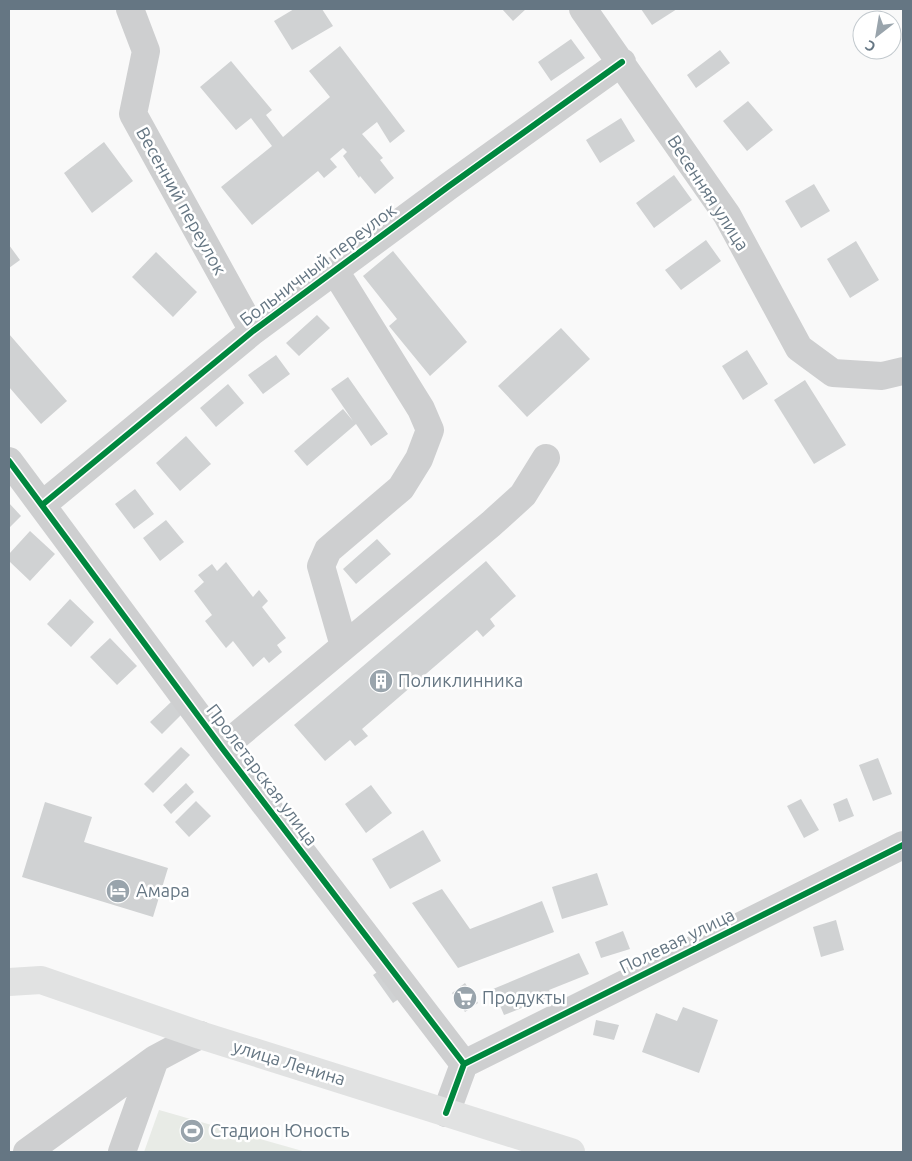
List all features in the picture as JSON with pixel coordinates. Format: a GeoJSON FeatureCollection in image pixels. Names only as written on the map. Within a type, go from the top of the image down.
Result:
{"type":"FeatureCollection","features":[{"type":"Feature","properties":{"kind":"main road"},"geometry":{"type":"LineString","coordinates":[[9,982],[41,980]]}},
{"type":"Feature","properties":{"kind":"main road","name":"улица Ленина"},"geometry":{"type":"LineString","coordinates":[[41,980],[200,1035],[571,1152]]}},
{"type":"Feature","properties":{"kind":"street","name":"Весенний переулок"},"geometry":{"type":"LineString","coordinates":[[130,9],[146,51],[133,114],[253,331]]}},
{"type":"Feature","properties":{"kind":"street","name":"Весенняя улица"},"geometry":{"type":"LineString","coordinates":[[583,9],[622,62],[727,215],[799,348],[834,373],[882,376],[903,370]]}},
{"type":"Feature","properties":{"kind":"street","name":"Больничный переулок"},"geometry":{"type":"LineString","coordinates":[[42,505],[253,331],[449,186],[622,62]]}},
{"type":"Feature","properties":{"kind":"street"},"geometry":{"type":"LineString","coordinates":[[335,270],[421,409],[430,430],[419,459],[401,488],[328,550],[321,566],[344,646]]}},
{"type":"Feature","properties":{"kind":"street"},"geometry":{"type":"LineString","coordinates":[[222,748],[491,524],[523,495],[546,458]]}},
{"type":"Feature","properties":{"kind":"street","name":"Пролетарская улица"},"geometry":{"type":"LineString","coordinates":[[9,461],[222,748],[464,1064]]}},
{"type":"Feature","properties":{"kind":"street","name":"Полевая улица"},"geometry":{"type":"LineString","coordinates":[[464,1064],[903,845]]}},
{"type":"Feature","properties":{"kind":"street","name":"улица Ленина"},"geometry":{"type":"LineString","coordinates":[[9,970],[41,980]]}},
{"type":"Feature","properties":{"kind":"street"},"geometry":{"type":"LineString","coordinates":[[27,1152],[155,1059],[200,1035]]}},
{"type":"Feature","properties":{"kind":"street"},"geometry":{"type":"LineString","coordinates":[[122,1152],[155,1059]]}},
{"type":"Feature","properties":{"kind":"street"},"geometry":{"type":"LineString","coordinates":[[446,1113],[464,1064]]}},
{"type":"Feature","properties":{"kind":"shaded area","name":"Стадион Юность"},"geometry":{"type":"Polygon","coordinates":[[[159,1110],[306,1152],[144,1152],[159,1110]]]}},
{"type":"Feature","properties":{"kind":"building"},"geometry":{"type":"Polygon","coordinates":[[[294,9],[322,9],[333,26],[292,50],[274,21],[294,9]]]}},
{"type":"Feature","properties":{"kind":"building"},"geometry":{"type":"Polygon","coordinates":[[[502,9],[526,9],[513,21],[502,9]]]}},
{"type":"Feature","properties":{"kind":"building"},"geometry":{"type":"Polygon","coordinates":[[[641,9],[677,9],[652,25],[641,9]]]}},
{"type":"Feature","properties":{"kind":"building"},"geometry":{"type":"Polygon","coordinates":[[[571,39],[585,58],[551,81],[538,62],[571,39]]]}},
{"type":"Feature","properties":{"kind":"building"},"geometry":{"type":"Polygon","coordinates":[[[340,46],[405,131],[390,143],[377,122],[362,134],[383,158],[380,160],[394,178],[375,194],[360,176],[359,178],[343,156],[347,152],[343,148],[330,159],[337,167],[324,178],[318,171],[252,225],[221,187],[272,146],[251,118],[236,130],[200,87],[231,61],[272,110],[266,115],[283,137],[330,97],[309,71],[340,46]]]}},
{"type":"Feature","properties":{"kind":"building"},"geometry":{"type":"Polygon","coordinates":[[[720,50],[730,63],[696,88],[687,75],[720,50]]]}},
{"type":"Feature","properties":{"kind":"building"},"geometry":{"type":"Polygon","coordinates":[[[748,101],[773,130],[747,151],[723,121],[748,101]]]}},
{"type":"Feature","properties":{"kind":"building"},"geometry":{"type":"Polygon","coordinates":[[[621,118],[635,141],[600,163],[586,140],[621,118]]]}},
{"type":"Feature","properties":{"kind":"building"},"geometry":{"type":"Polygon","coordinates":[[[104,142],[133,181],[92,213],[64,173],[104,142]]]}},
{"type":"Feature","properties":{"kind":"building"},"geometry":{"type":"Polygon","coordinates":[[[674,175],[692,200],[654,228],[636,203],[674,175]]]}},
{"type":"Feature","properties":{"kind":"building"},"geometry":{"type":"Polygon","coordinates":[[[814,184],[830,211],[801,228],[785,201],[814,184]]]}},
{"type":"Feature","properties":{"kind":"building"},"geometry":{"type":"Polygon","coordinates":[[[706,240],[721,261],[681,290],[665,270],[706,240]]]}},
{"type":"Feature","properties":{"kind":"building"},"geometry":{"type":"Polygon","coordinates":[[[856,241],[879,280],[850,298],[827,259],[856,241]]]}},
{"type":"Feature","properties":{"kind":"building"},"geometry":{"type":"Polygon","coordinates":[[[9,245],[20,260],[9,268],[9,245]]]}},
{"type":"Feature","properties":{"kind":"building"},"geometry":{"type":"Polygon","coordinates":[[[393,251],[467,342],[430,376],[389,326],[397,319],[363,276],[393,251]]]}},
{"type":"Feature","properties":{"kind":"building"},"geometry":{"type":"Polygon","coordinates":[[[156,252],[197,292],[173,317],[132,277],[156,252]]]}},
{"type":"Feature","properties":{"kind":"building"},"geometry":{"type":"Polygon","coordinates":[[[317,315],[330,328],[299,356],[286,343],[317,315]]]}},
{"type":"Feature","properties":{"kind":"building"},"geometry":{"type":"Polygon","coordinates":[[[561,328],[590,359],[527,417],[498,386],[561,328]]]}},
{"type":"Feature","properties":{"kind":"building"},"geometry":{"type":"Polygon","coordinates":[[[9,334],[67,401],[41,424],[9,387],[9,334]]]}},
{"type":"Feature","properties":{"kind":"building"},"geometry":{"type":"Polygon","coordinates":[[[747,350],[768,384],[743,400],[722,366],[747,350]]]}},
{"type":"Feature","properties":{"kind":"building"},"geometry":{"type":"Polygon","coordinates":[[[276,355],[290,374],[263,394],[248,375],[276,355]]]}},
{"type":"Feature","properties":{"kind":"building"},"geometry":{"type":"Polygon","coordinates":[[[348,377],[388,434],[371,446],[356,424],[307,466],[294,451],[343,409],[353,421],[331,389],[348,377]]]}},
{"type":"Feature","properties":{"kind":"building"},"geometry":{"type":"Polygon","coordinates":[[[805,380],[846,445],[814,464],[774,400],[805,380]]]}},
{"type":"Feature","properties":{"kind":"building"},"geometry":{"type":"Polygon","coordinates":[[[228,384],[244,403],[216,427],[200,408],[228,384]]]}},
{"type":"Feature","properties":{"kind":"building"},"geometry":{"type":"Polygon","coordinates":[[[186,436],[211,464],[180,491],[156,463],[186,436]]]}},
{"type":"Feature","properties":{"kind":"building"},"geometry":{"type":"Polygon","coordinates":[[[135,489],[154,514],[134,529],[115,504],[135,489]]]}},
{"type":"Feature","properties":{"kind":"building"},"geometry":{"type":"Polygon","coordinates":[[[9,503],[21,516],[9,528],[9,503]]]}},
{"type":"Feature","properties":{"kind":"building"},"geometry":{"type":"Polygon","coordinates":[[[166,520],[184,542],[160,561],[143,538],[166,520]]]}},
{"type":"Feature","properties":{"kind":"building"},"geometry":{"type":"Polygon","coordinates":[[[30,531],[55,554],[30,581],[9,561],[9,554],[30,531]]]}},
{"type":"Feature","properties":{"kind":"building"},"geometry":{"type":"Polygon","coordinates":[[[377,539],[391,554],[356,584],[343,569],[377,539]]]}},
{"type":"Feature","properties":{"kind":"building","name":"Поликлинника"},"geometry":{"type":"Polygon","coordinates":[[[486,561],[516,596],[490,619],[495,626],[483,637],[477,630],[362,729],[368,736],[355,746],[350,740],[325,761],[294,725],[486,561]]]}},
{"type":"Feature","properties":{"kind":"building"},"geometry":{"type":"Polygon","coordinates":[[[226,562],[253,597],[259,590],[268,601],[262,607],[286,638],[277,645],[282,652],[269,663],[264,657],[253,667],[233,641],[226,648],[205,621],[212,615],[194,591],[204,582],[198,575],[212,564],[217,571],[226,562]]]}},
{"type":"Feature","properties":{"kind":"building"},"geometry":{"type":"Polygon","coordinates":[[[70,599],[94,622],[71,647],[47,624],[70,599]]]}},
{"type":"Feature","properties":{"kind":"building"},"geometry":{"type":"Polygon","coordinates":[[[110,638],[137,666],[117,685],[90,657],[110,638]]]}},
{"type":"Feature","properties":{"kind":"building"},"geometry":{"type":"Polygon","coordinates":[[[171,702],[182,714],[162,734],[150,722],[171,702]]]}},
{"type":"Feature","properties":{"kind":"building"},"geometry":{"type":"Polygon","coordinates":[[[181,747],[190,755],[153,793],[144,784],[181,747]]]}},
{"type":"Feature","properties":{"kind":"building"},"geometry":{"type":"Polygon","coordinates":[[[878,758],[892,794],[873,801],[859,765],[878,758]]]}},
{"type":"Feature","properties":{"kind":"building"},"geometry":{"type":"Polygon","coordinates":[[[186,783],[194,792],[171,814],[163,805],[186,783]]]}},
{"type":"Feature","properties":{"kind":"building"},"geometry":{"type":"Polygon","coordinates":[[[371,785],[392,813],[366,833],[345,804],[371,785]]]}},
{"type":"Feature","properties":{"kind":"building"},"geometry":{"type":"Polygon","coordinates":[[[847,798],[854,816],[839,822],[833,804],[847,798]]]}},
{"type":"Feature","properties":{"kind":"building"},"geometry":{"type":"Polygon","coordinates":[[[801,799],[819,830],[804,838],[787,806],[801,799]]]}},
{"type":"Feature","properties":{"kind":"building"},"geometry":{"type":"Polygon","coordinates":[[[196,801],[211,816],[189,837],[175,822],[196,801]]]}},
{"type":"Feature","properties":{"kind":"building"},"geometry":{"type":"Polygon","coordinates":[[[45,802],[92,817],[84,842],[168,868],[153,917],[22,877],[45,802]]]}},
{"type":"Feature","properties":{"kind":"building"},"geometry":{"type":"Polygon","coordinates":[[[423,830],[441,861],[390,889],[372,859],[423,830]]]}},
{"type":"Feature","properties":{"kind":"building"},"geometry":{"type":"Polygon","coordinates":[[[597,873],[608,905],[562,919],[552,887],[597,873]]]}},
{"type":"Feature","properties":{"kind":"building"},"geometry":{"type":"Polygon","coordinates":[[[442,889],[470,929],[542,901],[554,932],[458,968],[412,903],[442,889]]]}},
{"type":"Feature","properties":{"kind":"building"},"geometry":{"type":"Polygon","coordinates":[[[836,920],[844,950],[821,957],[813,927],[836,920]]]}},
{"type":"Feature","properties":{"kind":"building"},"geometry":{"type":"Polygon","coordinates":[[[623,931],[630,949],[601,958],[595,942],[623,931]]]}},
{"type":"Feature","properties":{"kind":"building"},"geometry":{"type":"Polygon","coordinates":[[[579,953],[589,974],[549,990],[552,996],[504,1015],[493,989],[579,953]]]}},
{"type":"Feature","properties":{"kind":"building"},"geometry":{"type":"Polygon","coordinates":[[[383,968],[403,996],[393,1003],[373,975],[383,968]]]}},
{"type":"Feature","properties":{"kind":"building","name":"Продукты"},"geometry":{"type":"Polygon","coordinates":[[[465,983],[478,1003],[465,1012],[452,993],[465,983]]]}},
{"type":"Feature","properties":{"kind":"building"},"geometry":{"type":"Polygon","coordinates":[[[683,1007],[718,1020],[699,1073],[642,1052],[656,1013],[677,1021],[683,1007]]]}},
{"type":"Feature","properties":{"kind":"building"},"geometry":{"type":"Polygon","coordinates":[[[596,1020],[619,1025],[614,1040],[593,1035],[596,1020]]]}},
{"type":"Feature","properties":{"kind":"cycle path"},"geometry":{"type":"LineString","coordinates":[[42,505],[253,331],[449,186],[622,62]]}},
{"type":"Feature","properties":{"kind":"cycle path"},"geometry":{"type":"LineString","coordinates":[[9,461],[222,748],[464,1064],[446,1113]]}},
{"type":"Feature","properties":{"kind":"cycle path"},"geometry":{"type":"LineString","coordinates":[[464,1064],[903,845]]}},
{"type":"Feature","properties":{"kind":"place","name":"Поликлинника"},"geometry":{"type":"Point","coordinates":[381,681]}},
{"type":"Feature","properties":{"kind":"place","name":"Амара"},"geometry":{"type":"Point","coordinates":[118,891]}},
{"type":"Feature","properties":{"kind":"place","name":"Продукты"},"geometry":{"type":"Point","coordinates":[465,998]}},
{"type":"Feature","properties":{"kind":"place","name":"Стадион Юность"},"geometry":{"type":"Point","coordinates":[192,1131]}}]}
